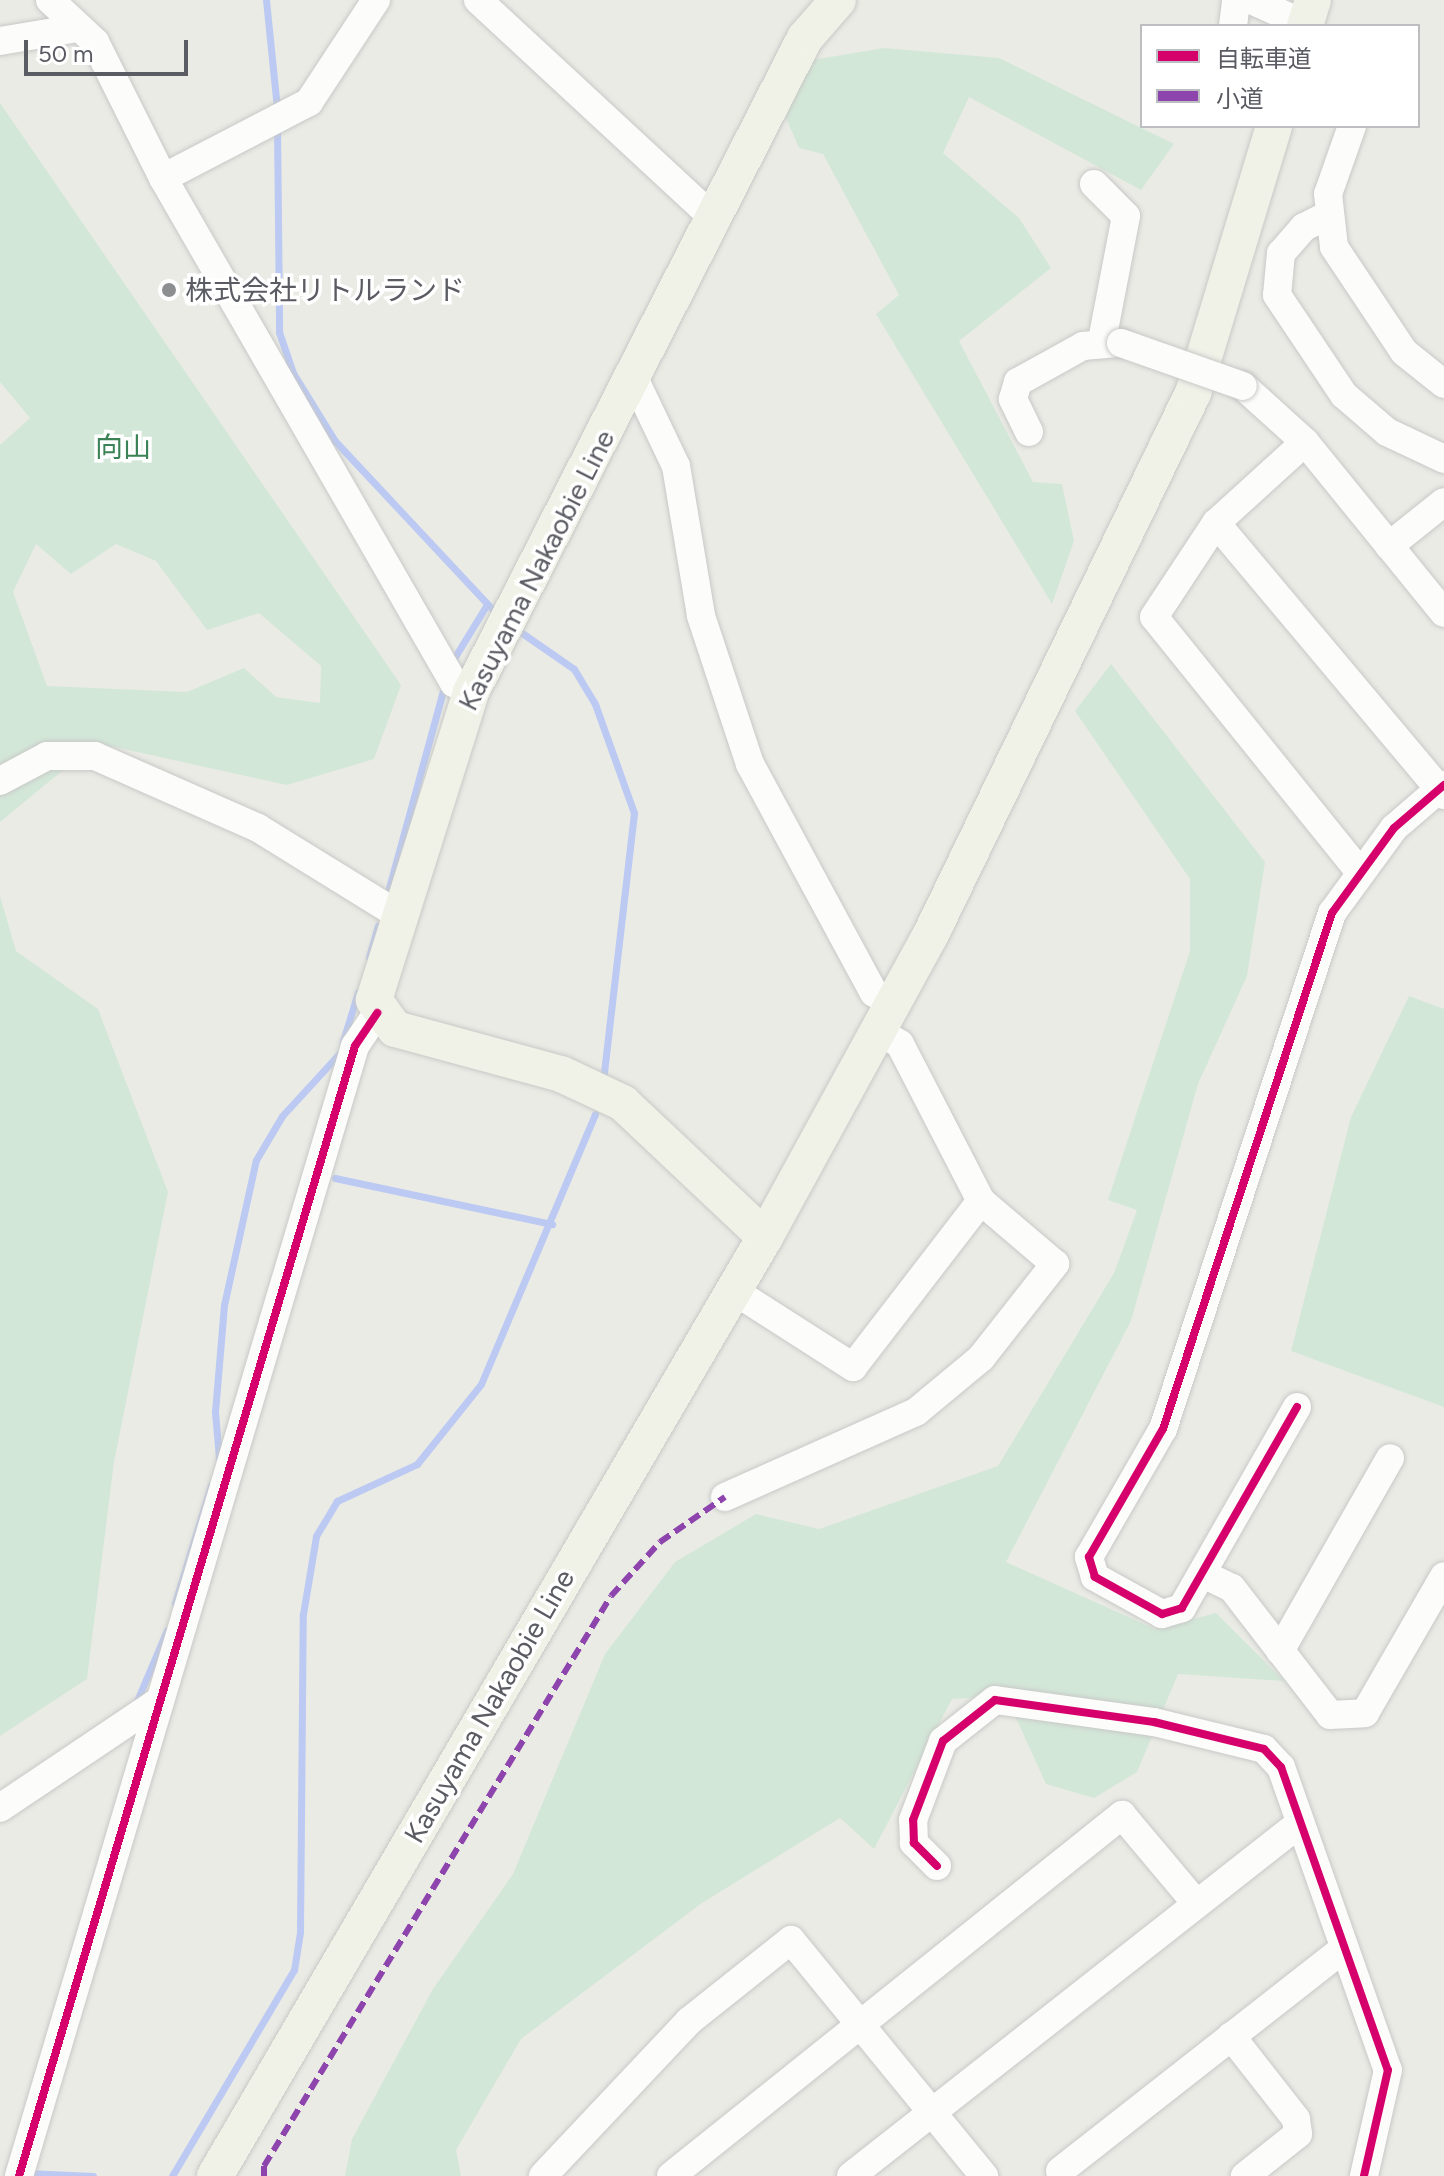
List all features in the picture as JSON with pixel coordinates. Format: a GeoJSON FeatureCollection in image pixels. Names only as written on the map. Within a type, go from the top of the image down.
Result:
{"type":"FeatureCollection","features":[{"type":"Feature","properties":{"kind":"main road","name":"Kasuyama Nakaobie Line"},"geometry":{"type":"LineString","coordinates":[[377,1013],[375,986],[471,692],[805,38],[838,0]]}},
{"type":"Feature","properties":{"kind":"main road","name":"Kasuyama Nakaobie Line"},"geometry":{"type":"LineString","coordinates":[[215,2176],[731,1289],[765,1237],[886,1017],[1052,694],[1193,393],[1273,128]]}},
{"type":"Feature","properties":{"kind":"main road"},"geometry":{"type":"LineString","coordinates":[[377,1013],[395,1029],[561,1074],[623,1103],[765,1237]]}},
{"type":"Feature","properties":{"kind":"street"},"geometry":{"type":"LineString","coordinates":[[50,0],[95,42],[163,178],[454,683],[471,692]]}},
{"type":"Feature","properties":{"kind":"street"},"geometry":{"type":"LineString","coordinates":[[163,178],[309,102],[376,0]]}},
{"type":"Feature","properties":{"kind":"street"},"geometry":{"type":"LineString","coordinates":[[478,0],[712,217]]}},
{"type":"Feature","properties":{"kind":"street"},"geometry":{"type":"LineString","coordinates":[[1233,24],[1236,0]]}},
{"type":"Feature","properties":{"kind":"street"},"geometry":{"type":"LineString","coordinates":[[1251,0],[1308,19]]}},
{"type":"Feature","properties":{"kind":"street"},"geometry":{"type":"LineString","coordinates":[[0,41],[78,28]]}},
{"type":"Feature","properties":{"kind":"street"},"geometry":{"type":"LineString","coordinates":[[1351,128],[1328,215],[1351,277],[1404,352],[1444,384]]}},
{"type":"Feature","properties":{"kind":"street"},"geometry":{"type":"LineString","coordinates":[[1094,184],[1126,216],[1111,342]]}},
{"type":"Feature","properties":{"kind":"street"},"geometry":{"type":"LineString","coordinates":[[1328,215],[1304,227],[1281,253],[1277,295],[1344,395],[1387,432],[1444,459]]}},
{"type":"Feature","properties":{"kind":"street"},"geometry":{"type":"LineString","coordinates":[[1029,432],[1013,399],[1018,382],[1111,342],[1243,386],[1305,442],[1444,613]]}},
{"type":"Feature","properties":{"kind":"street"},"geometry":{"type":"LineString","coordinates":[[633,376],[676,466],[701,616],[750,764],[874,993],[981,1201],[1055,1264],[981,1358],[916,1412],[725,1497]]}},
{"type":"Feature","properties":{"kind":"street"},"geometry":{"type":"LineString","coordinates":[[1305,442],[1216,523],[1154,617],[1359,871]]}},
{"type":"Feature","properties":{"kind":"street"},"geometry":{"type":"LineString","coordinates":[[1389,546],[1444,502]]}},
{"type":"Feature","properties":{"kind":"street"},"geometry":{"type":"LineString","coordinates":[[1216,523],[1442,789],[1359,871],[1332,913],[1163,1429],[1089,1557],[1095,1577],[1162,1614],[1182,1608],[1297,1407]]}},
{"type":"Feature","properties":{"kind":"street"},"geometry":{"type":"LineString","coordinates":[[0,781],[47,756],[95,756],[258,828],[397,914]]}},
{"type":"Feature","properties":{"kind":"street"},"geometry":{"type":"LineString","coordinates":[[20,2170],[156,1703],[355,1046],[377,1013]]}},
{"type":"Feature","properties":{"kind":"street"},"geometry":{"type":"LineString","coordinates":[[731,1289],[853,1367],[981,1201]]}},
{"type":"Feature","properties":{"kind":"street"},"geometry":{"type":"LineString","coordinates":[[1280,1651],[1390,1458]]}},
{"type":"Feature","properties":{"kind":"street"},"geometry":{"type":"LineString","coordinates":[[1203,1574],[1232,1588],[1330,1715],[1365,1713],[1444,1576]]}},
{"type":"Feature","properties":{"kind":"street"},"geometry":{"type":"LineString","coordinates":[[937,1866],[914,1843],[913,1820],[943,1741],[995,1700],[1154,1722],[1264,1749],[1281,1767],[1388,2070],[1364,2176]]}},
{"type":"Feature","properties":{"kind":"street"},"geometry":{"type":"LineString","coordinates":[[0,1808],[156,1703]]}},
{"type":"Feature","properties":{"kind":"street"},"geometry":{"type":"LineString","coordinates":[[671,2176],[1122,1815],[1195,1902]]}},
{"type":"Feature","properties":{"kind":"street"},"geometry":{"type":"LineString","coordinates":[[851,2176],[1195,1902],[1300,1823]]}},
{"type":"Feature","properties":{"kind":"street"},"geometry":{"type":"LineString","coordinates":[[543,2176],[689,2021],[791,1940],[984,2176]]}},
{"type":"Feature","properties":{"kind":"street"},"geometry":{"type":"LineString","coordinates":[[1060,2171],[1344,1948]]}},
{"type":"Feature","properties":{"kind":"street"},"geometry":{"type":"LineString","coordinates":[[1231,2036],[1296,2119],[1298,2134],[1245,2176]]}},
{"type":"Feature","properties":{"kind":"green space"},"geometry":{"type":"Polygon","coordinates":[[[884,48],[999,58],[1174,144],[1141,190],[969,97],[943,153],[1019,218],[1051,268],[959,341],[1033,482],[1062,484],[1074,541],[1052,604],[876,314],[899,295],[823,154],[799,148],[783,111],[812,60],[884,48]]]}},
{"type":"Feature","properties":{"kind":"green space","name":"向山"},"geometry":{"type":"Polygon","coordinates":[[[0,103],[401,685],[374,759],[287,785],[96,743],[0,822],[0,445],[30,418],[0,382],[0,103]],[[36,544],[13,592],[47,686],[187,692],[244,668],[276,697],[320,703],[321,666],[259,613],[207,630],[156,561],[116,544],[71,574],[36,544]]]}},
{"type":"Feature","properties":{"kind":"green space"},"geometry":{"type":"Polygon","coordinates":[[[1111,664],[1265,862],[1247,976],[1198,1084],[1131,1321],[1006,1562],[1155,1629],[1216,1613],[1284,1681],[1178,1674],[1137,1772],[1094,1798],[1046,1784],[1006,1696],[952,1699],[874,1849],[840,1818],[702,1903],[521,2039],[456,2150],[461,2176],[345,2176],[352,2139],[433,1989],[513,1874],[605,1654],[675,1562],[756,1514],[819,1529],[998,1466],[1114,1273],[1137,1210],[1108,1200],[1190,951],[1190,879],[1075,711],[1111,664]]]}},
{"type":"Feature","properties":{"kind":"green space"},"geometry":{"type":"Polygon","coordinates":[[[0,896],[16,951],[98,1009],[168,1192],[114,1462],[87,1679],[0,1736],[0,896]]]}},
{"type":"Feature","properties":{"kind":"green space"},"geometry":{"type":"Polygon","coordinates":[[[1409,996],[1444,1009],[1444,1407],[1291,1351],[1351,1117],[1409,996]]]}},
{"type":"Feature","properties":{"kind":"waterway"},"geometry":{"type":"LineString","coordinates":[[266,0],[277,109]]}},
{"type":"Feature","properties":{"kind":"waterway"},"geometry":{"type":"LineString","coordinates":[[277,126],[279,332],[293,373],[335,441],[497,614]]}},
{"type":"Feature","properties":{"kind":"waterway"},"geometry":{"type":"LineString","coordinates":[[453,660],[486,606]]}},
{"type":"Feature","properties":{"kind":"waterway"},"geometry":{"type":"LineString","coordinates":[[522,633],[574,669],[595,704],[634,813],[604,1073]]}},
{"type":"Feature","properties":{"kind":"waterway"},"geometry":{"type":"LineString","coordinates":[[389,888],[443,691]]}},
{"type":"Feature","properties":{"kind":"waterway"},"geometry":{"type":"LineString","coordinates":[[369,957],[378,925]]}},
{"type":"Feature","properties":{"kind":"waterway"},"geometry":{"type":"LineString","coordinates":[[343,1041],[358,992]]}},
{"type":"Feature","properties":{"kind":"waterway"},"geometry":{"type":"LineString","coordinates":[[219,1458],[215,1412],[224,1305],[256,1160],[282,1116],[340,1053]]}},
{"type":"Feature","properties":{"kind":"waterway"},"geometry":{"type":"LineString","coordinates":[[172,2176],[294,1970],[300,1931],[303,1614],[316,1536],[337,1501],[417,1464],[481,1384],[595,1114]]}},
{"type":"Feature","properties":{"kind":"waterway"},"geometry":{"type":"LineString","coordinates":[[335,1178],[552,1224]]}},
{"type":"Feature","properties":{"kind":"waterway"},"geometry":{"type":"LineString","coordinates":[[175,1603],[211,1485]]}},
{"type":"Feature","properties":{"kind":"waterway"},"geometry":{"type":"LineString","coordinates":[[136,1703],[167,1630]]}},
{"type":"Feature","properties":{"kind":"waterway"},"geometry":{"type":"LineString","coordinates":[[26,2173],[93,2176]]}},
{"type":"Feature","properties":{"kind":"marked path"},"geometry":{"type":"LineString","coordinates":[[264,2176],[264,2166],[611,1596],[660,1542],[725,1497]]}},
{"type":"Feature","properties":{"kind":"cycle path"},"geometry":{"type":"LineString","coordinates":[[1297,1407],[1182,1608],[1162,1614],[1095,1577],[1089,1557],[1163,1429],[1332,913],[1394,828],[1444,785]]}},
{"type":"Feature","properties":{"kind":"cycle path"},"geometry":{"type":"LineString","coordinates":[[19,2176],[355,1046],[377,1013]]}},
{"type":"Feature","properties":{"kind":"cycle path"},"geometry":{"type":"LineString","coordinates":[[937,1866],[914,1843],[913,1820],[943,1741],[995,1700],[1154,1722],[1264,1749],[1281,1767],[1388,2070],[1364,2176]]}},
{"type":"Feature","properties":{"kind":"place","name":"株式会社リトルランド"},"geometry":{"type":"Point","coordinates":[169,290]}}]}
